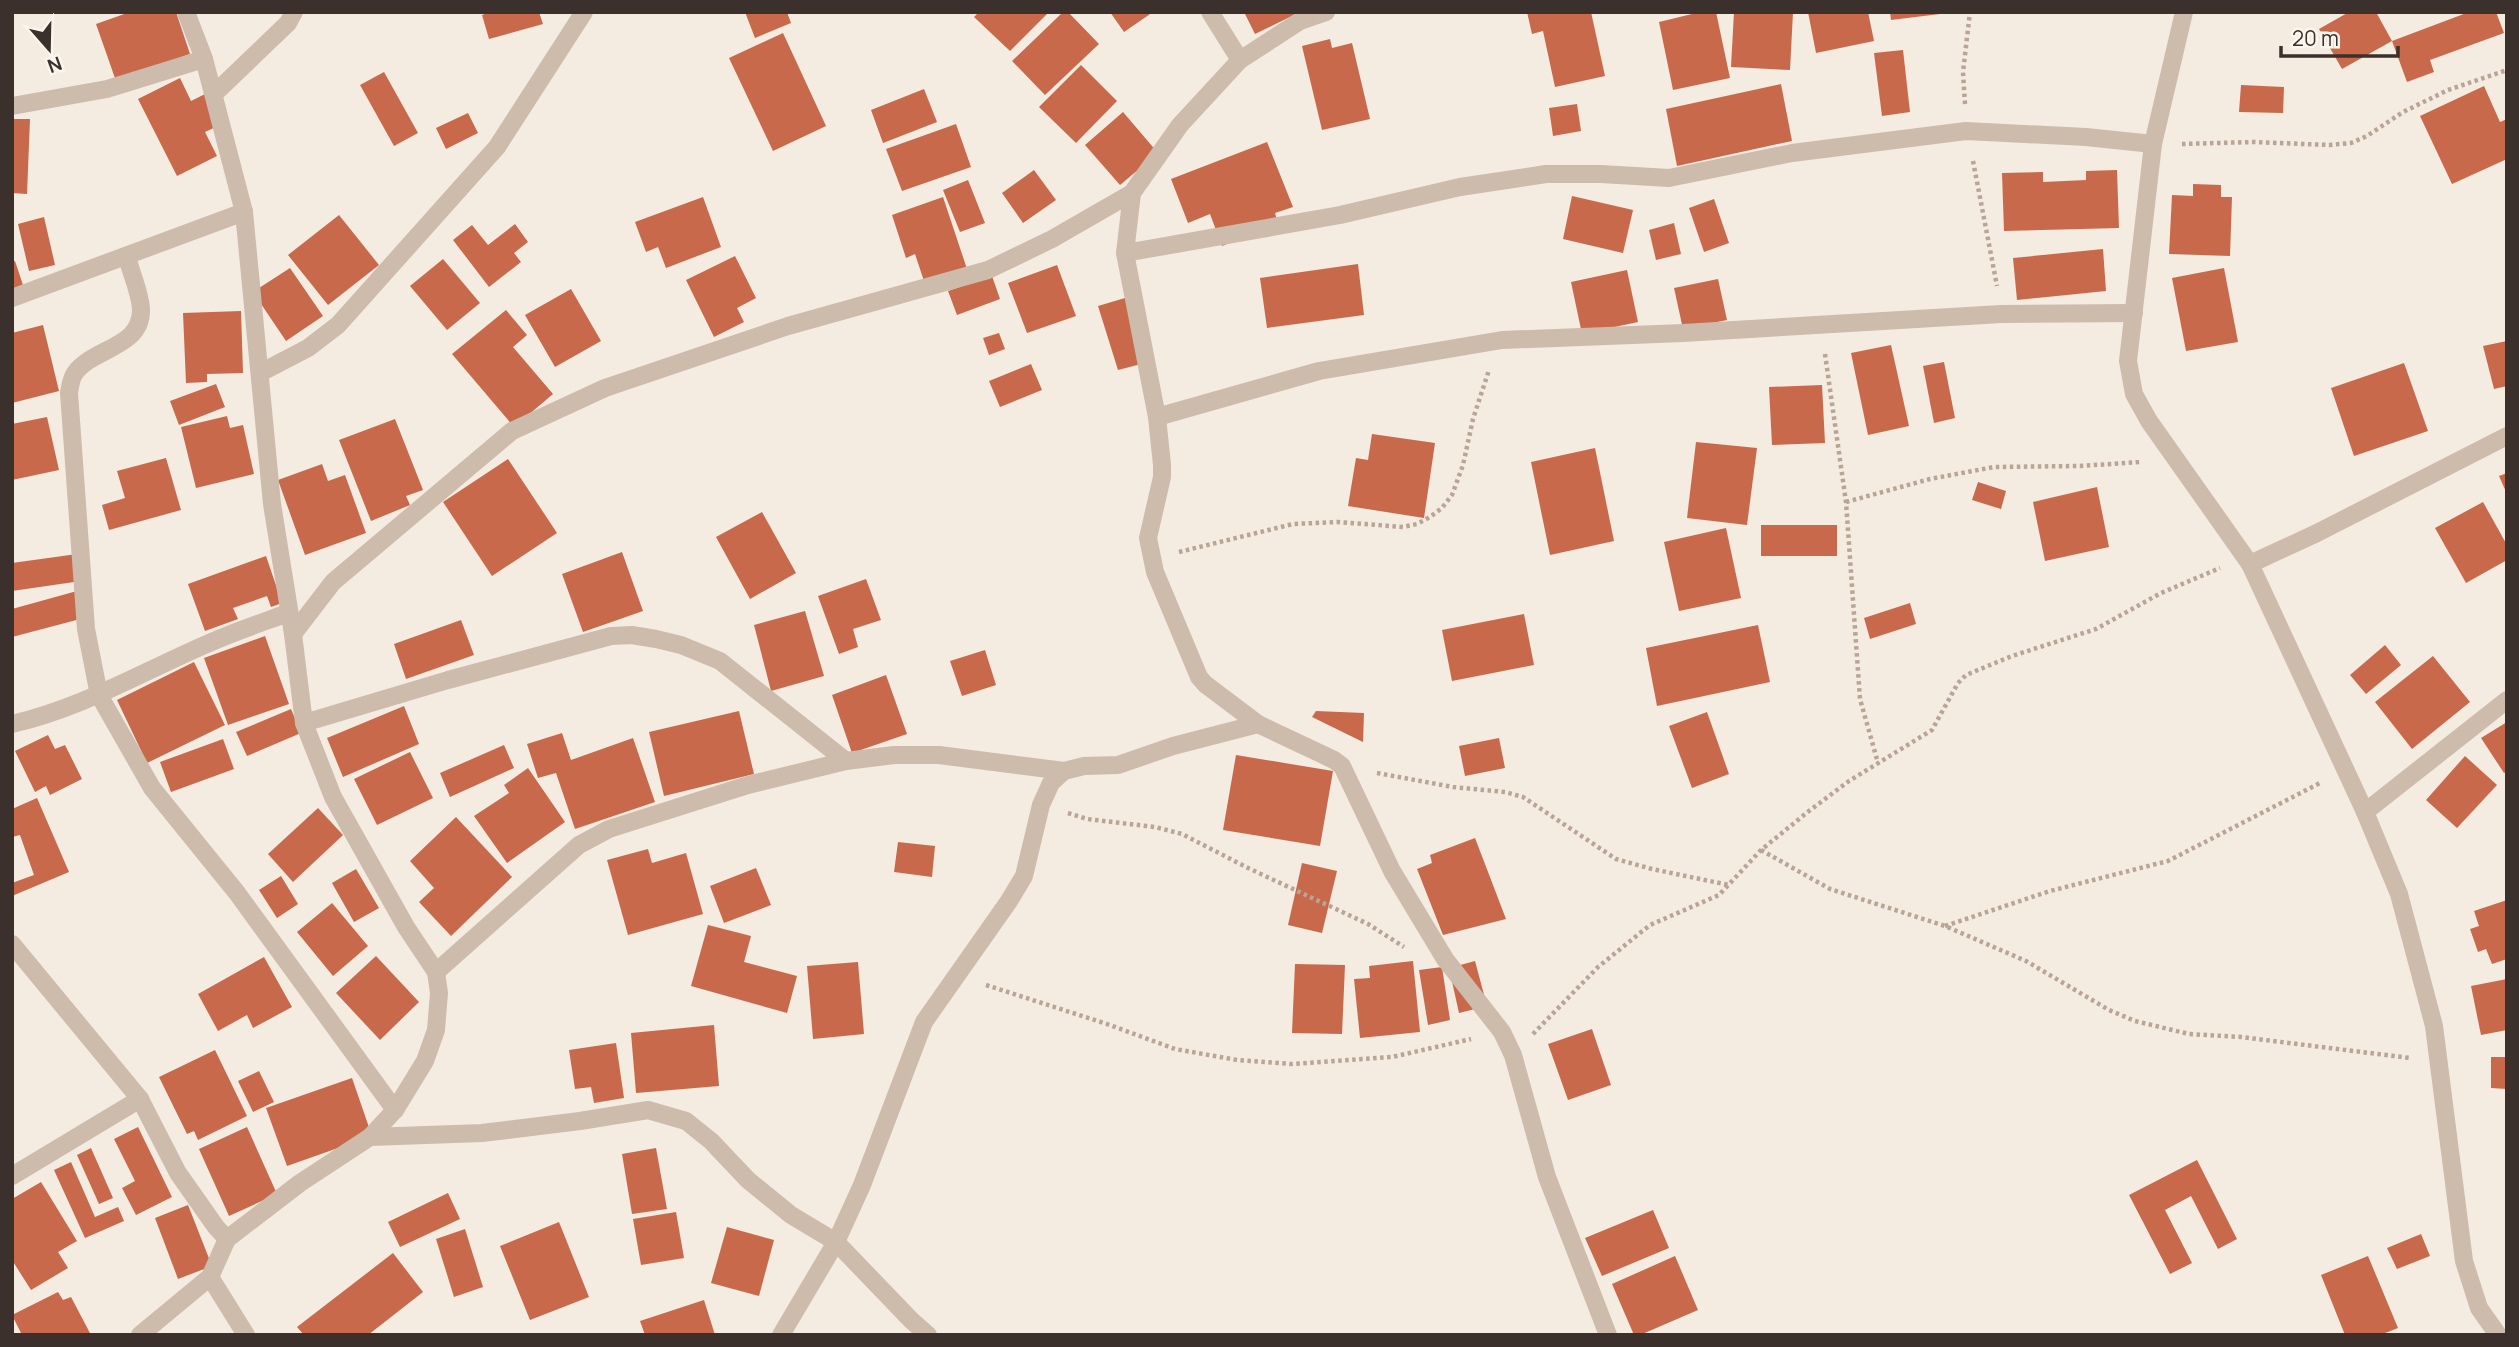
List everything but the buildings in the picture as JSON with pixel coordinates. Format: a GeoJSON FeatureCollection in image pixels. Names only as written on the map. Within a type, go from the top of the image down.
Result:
{"type":"FeatureCollection","features":[{"type":"Feature","properties":{"kind":"street"},"geometry":{"type":"LineString","coordinates":[[140,1335],[210,1277],[227,1238],[300,1183],[370,1137],[395,1110],[425,1061],[436,1030],[439,993],[436,972],[400,916],[333,797],[304,723],[272,504],[244,212],[204,59],[186,12]]}},
{"type":"Feature","properties":{"kind":"street"},"geometry":{"type":"LineString","coordinates":[[214,94],[288,23],[294,12]]}},
{"type":"Feature","properties":{"kind":"street"},"geometry":{"type":"LineString","coordinates":[[260,373],[308,348],[338,325],[497,147],[584,12]]}},
{"type":"Feature","properties":{"kind":"street"},"geometry":{"type":"LineString","coordinates":[[1210,12],[1240,60]]}},
{"type":"Feature","properties":{"kind":"street"},"geometry":{"type":"LineString","coordinates":[[293,634],[333,582],[512,431],[606,388],[775,331],[988,270],[1052,239],[1132,193],[1180,125],[1240,60],[1300,21],[1326,12]]}},
{"type":"Feature","properties":{"kind":"street"},"geometry":{"type":"LineString","coordinates":[[2184,12],[2153,144],[2128,361],[2134,394],[2149,421],[2247,561],[2346,770],[2399,894],[2428,1002],[2439,1062],[2464,1261],[2479,1308],[2498,1335]]}},
{"type":"Feature","properties":{"kind":"street"},"geometry":{"type":"LineString","coordinates":[[12,106],[107,89],[204,59]]}},
{"type":"Feature","properties":{"kind":"street"},"geometry":{"type":"LineString","coordinates":[[1125,253],[1340,215],[1460,187],[1546,173],[1669,178],[1792,153],[1966,131],[2086,137],[2153,144]]}},
{"type":"Feature","properties":{"kind":"street"},"geometry":{"type":"LineString","coordinates":[[1132,193],[1125,253],[1157,417],[1163,477],[1148,538],[1155,572],[1199,677],[1214,692],[1258,724],[1342,766],[1392,870],[1445,959],[1502,1032],[1513,1055],[1547,1177],[1608,1335]]}},
{"type":"Feature","properties":{"kind":"street"},"geometry":{"type":"LineString","coordinates":[[12,298],[244,212]]}},
{"type":"Feature","properties":{"kind":"street"},"geometry":{"type":"LineString","coordinates":[[127,257],[140,301],[138,325],[128,339],[86,362],[73,375],[69,393],[86,629],[99,695],[152,788],[237,893],[395,1110]]}},
{"type":"Feature","properties":{"kind":"street"},"geometry":{"type":"LineString","coordinates":[[1157,417],[1319,371],[1502,340],[2001,314],[2134,313]]}},
{"type":"Feature","properties":{"kind":"street"},"geometry":{"type":"LineString","coordinates":[[2247,561],[2318,533],[2507,436]]}},
{"type":"Feature","properties":{"kind":"street"},"geometry":{"type":"LineString","coordinates":[[12,724],[35,719],[99,695],[207,643],[288,613]]}},
{"type":"Feature","properties":{"kind":"street"},"geometry":{"type":"LineString","coordinates":[[304,723],[473,673],[611,636],[632,635],[681,645],[720,661],[846,761]]}},
{"type":"Feature","properties":{"kind":"street"},"geometry":{"type":"LineString","coordinates":[[2365,812],[2507,701]]}},
{"type":"Feature","properties":{"kind":"street"},"geometry":{"type":"LineString","coordinates":[[436,972],[579,845],[592,837],[609,829],[748,785],[846,761],[894,755],[939,755],[1064,771],[1084,766],[1118,765],[1172,746],[1258,724]]}},
{"type":"Feature","properties":{"kind":"street"},"geometry":{"type":"LineString","coordinates":[[781,1335],[836,1242],[862,1185],[924,1022],[1024,876],[1041,805],[1051,783],[1064,771]]}},
{"type":"Feature","properties":{"kind":"street"},"geometry":{"type":"LineString","coordinates":[[12,944],[19,960],[140,1099],[178,1172],[216,1227],[227,1238]]}},
{"type":"Feature","properties":{"kind":"street"},"geometry":{"type":"LineString","coordinates":[[12,1176],[140,1099]]}},
{"type":"Feature","properties":{"kind":"street"},"geometry":{"type":"LineString","coordinates":[[370,1137],[482,1133],[648,1110],[686,1121],[780,1207],[836,1242],[911,1320],[929,1335]]}},
{"type":"Feature","properties":{"kind":"street"},"geometry":{"type":"LineString","coordinates":[[210,1277],[246,1335]]}},
{"type":"Feature","properties":{"kind":"path"},"geometry":{"type":"LineString","coordinates":[[1970,12],[1963,72],[1966,131],[2001,314]]}},
{"type":"Feature","properties":{"kind":"path"},"geometry":{"type":"LineString","coordinates":[[2153,144],[2351,143],[2367,136],[2403,112],[2448,90],[2507,70]]}},
{"type":"Feature","properties":{"kind":"path"},"geometry":{"type":"LineString","coordinates":[[1821,325],[1846,502],[1860,699],[1878,763]]}},
{"type":"Feature","properties":{"kind":"path"},"geometry":{"type":"LineString","coordinates":[[1151,557],[1293,524],[1338,522],[1403,527],[1430,517],[1442,508],[1451,495],[1463,465],[1488,373],[1502,340]]}},
{"type":"Feature","properties":{"kind":"path"},"geometry":{"type":"LineString","coordinates":[[1846,502],[1930,479],[1994,467],[2080,467],[2175,459]]}},
{"type":"Feature","properties":{"kind":"path"},"geometry":{"type":"LineString","coordinates":[[1513,1055],[1598,967],[1650,925],[1678,911],[1706,902],[1730,886],[1761,850],[1849,781],[1932,730],[1958,683],[1966,675],[2012,656],[2096,629],[2161,593],[2247,561]]}},
{"type":"Feature","properties":{"kind":"path"},"geometry":{"type":"LineString","coordinates":[[1342,766],[1523,797],[1616,859],[1730,886]]}},
{"type":"Feature","properties":{"kind":"path"},"geometry":{"type":"LineString","coordinates":[[1945,926],[2050,891],[2168,861],[2346,770]]}},
{"type":"Feature","properties":{"kind":"path"},"geometry":{"type":"LineString","coordinates":[[1041,805],[1087,819],[1155,827],[1182,834],[1248,869],[1368,925],[1402,947],[1445,959]]}},
{"type":"Feature","properties":{"kind":"path"},"geometry":{"type":"LineString","coordinates":[[1761,850],[1830,889],[1945,926],[2026,961],[2109,1010],[2134,1021],[2189,1034],[2241,1037],[2439,1062]]}},
{"type":"Feature","properties":{"kind":"path"},"geometry":{"type":"LineString","coordinates":[[957,976],[1107,1024],[1175,1049],[1237,1060],[1291,1064],[1392,1057],[1502,1032]]}}]}
